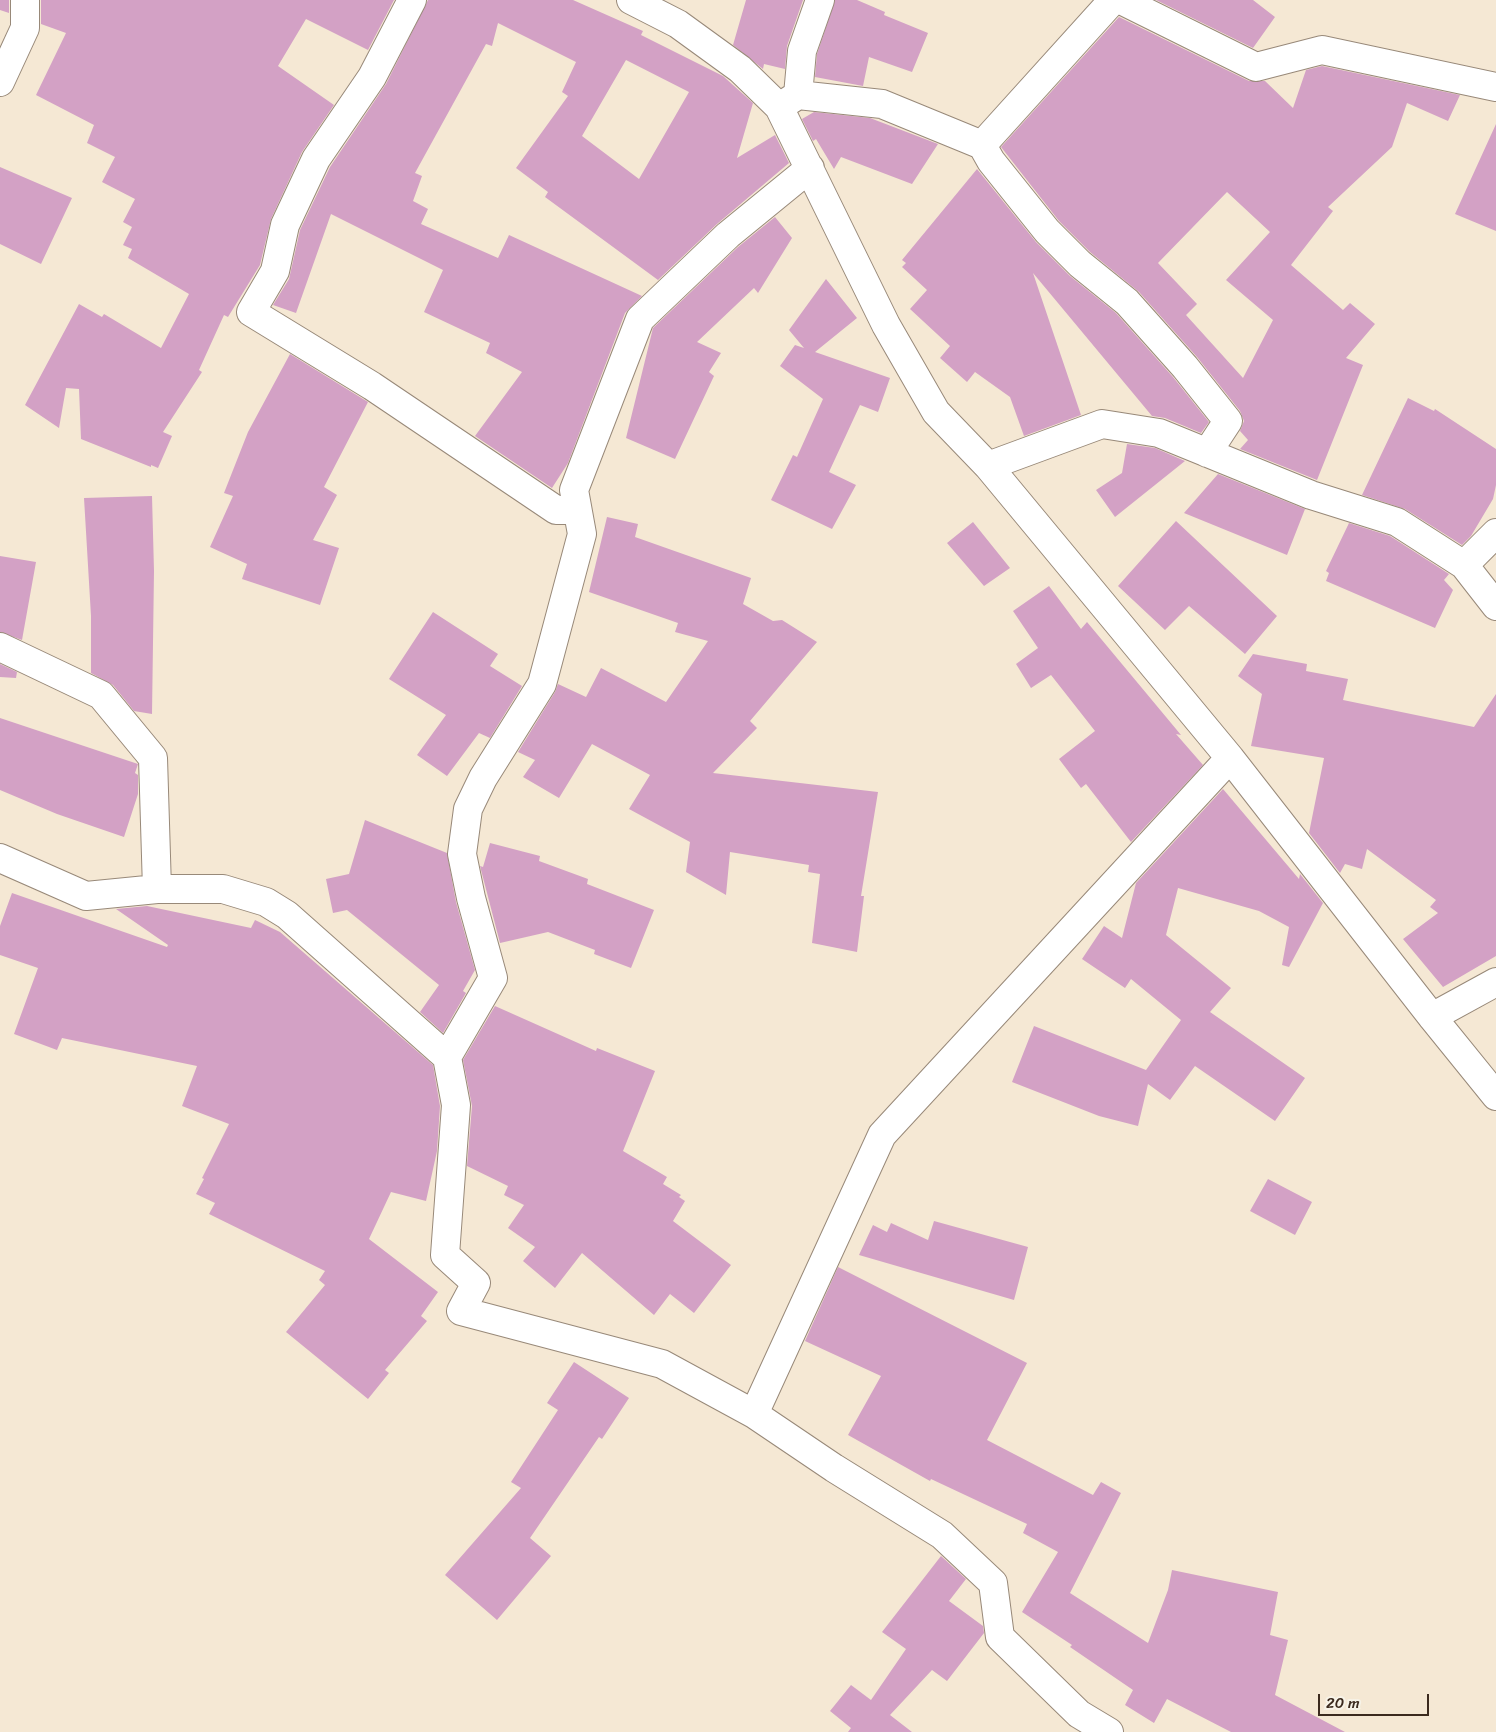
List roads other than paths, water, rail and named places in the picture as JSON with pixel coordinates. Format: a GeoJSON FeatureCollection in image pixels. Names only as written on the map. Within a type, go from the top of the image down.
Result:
{"type":"FeatureCollection","features":[{"type":"Feature","properties":{"kind":"street"},"geometry":{"type":"LineString","coordinates":[[0,82],[25,28],[25,0]]}},
{"type":"Feature","properties":{"kind":"street"},"geometry":{"type":"LineString","coordinates":[[412,0],[372,77],[316,159],[286,224],[275,271],[251,312],[372,386],[556,510],[577,510]]}},
{"type":"Feature","properties":{"kind":"street"},"geometry":{"type":"LineString","coordinates":[[631,0],[678,24],[788,101],[882,104],[982,145],[991,161],[1047,231],[1080,264],[1127,302],[1185,367],[1228,421],[1207,452]]}},
{"type":"Feature","properties":{"kind":"street"},"geometry":{"type":"LineString","coordinates":[[820,0],[802,51],[788,101],[810,168],[886,325],[936,412],[988,466],[1230,758],[1496,1096]]}},
{"type":"Feature","properties":{"kind":"street"},"geometry":{"type":"LineString","coordinates":[[982,145],[1113,0]]}},
{"type":"Feature","properties":{"kind":"street"},"geometry":{"type":"LineString","coordinates":[[1121,0],[1256,67],[1322,50],[1496,87]]}},
{"type":"Feature","properties":{"kind":"street"},"geometry":{"type":"LineString","coordinates":[[447,1057],[493,978],[471,898],[462,854],[468,809],[482,778],[542,684],[582,534],[574,490],[640,319],[728,236],[810,168]]}},
{"type":"Feature","properties":{"kind":"street"},"geometry":{"type":"LineString","coordinates":[[988,466],[1102,424],[1159,433],[1311,494],[1397,522],[1464,565],[1496,606]]}},
{"type":"Feature","properties":{"kind":"street"},"geometry":{"type":"LineString","coordinates":[[1464,565],[1496,533]]}},
{"type":"Feature","properties":{"kind":"street"},"geometry":{"type":"LineString","coordinates":[[0,647],[101,695],[153,758],[157,889]]}},
{"type":"Feature","properties":{"kind":"street"},"geometry":{"type":"LineString","coordinates":[[754,1414],[882,1136],[1230,758]]}},
{"type":"Feature","properties":{"kind":"street"},"geometry":{"type":"LineString","coordinates":[[0,858],[86,896],[157,889],[223,889],[266,902],[287,915],[447,1057],[456,1105],[445,1255],[476,1283],[461,1311],[662,1364],[754,1414],[834,1468],[942,1535],[993,1584],[1000,1638],[1079,1714],[1109,1732]]}},
{"type":"Feature","properties":{"kind":"street"},"geometry":{"type":"LineString","coordinates":[[1432,1017],[1496,982]]}}]}
